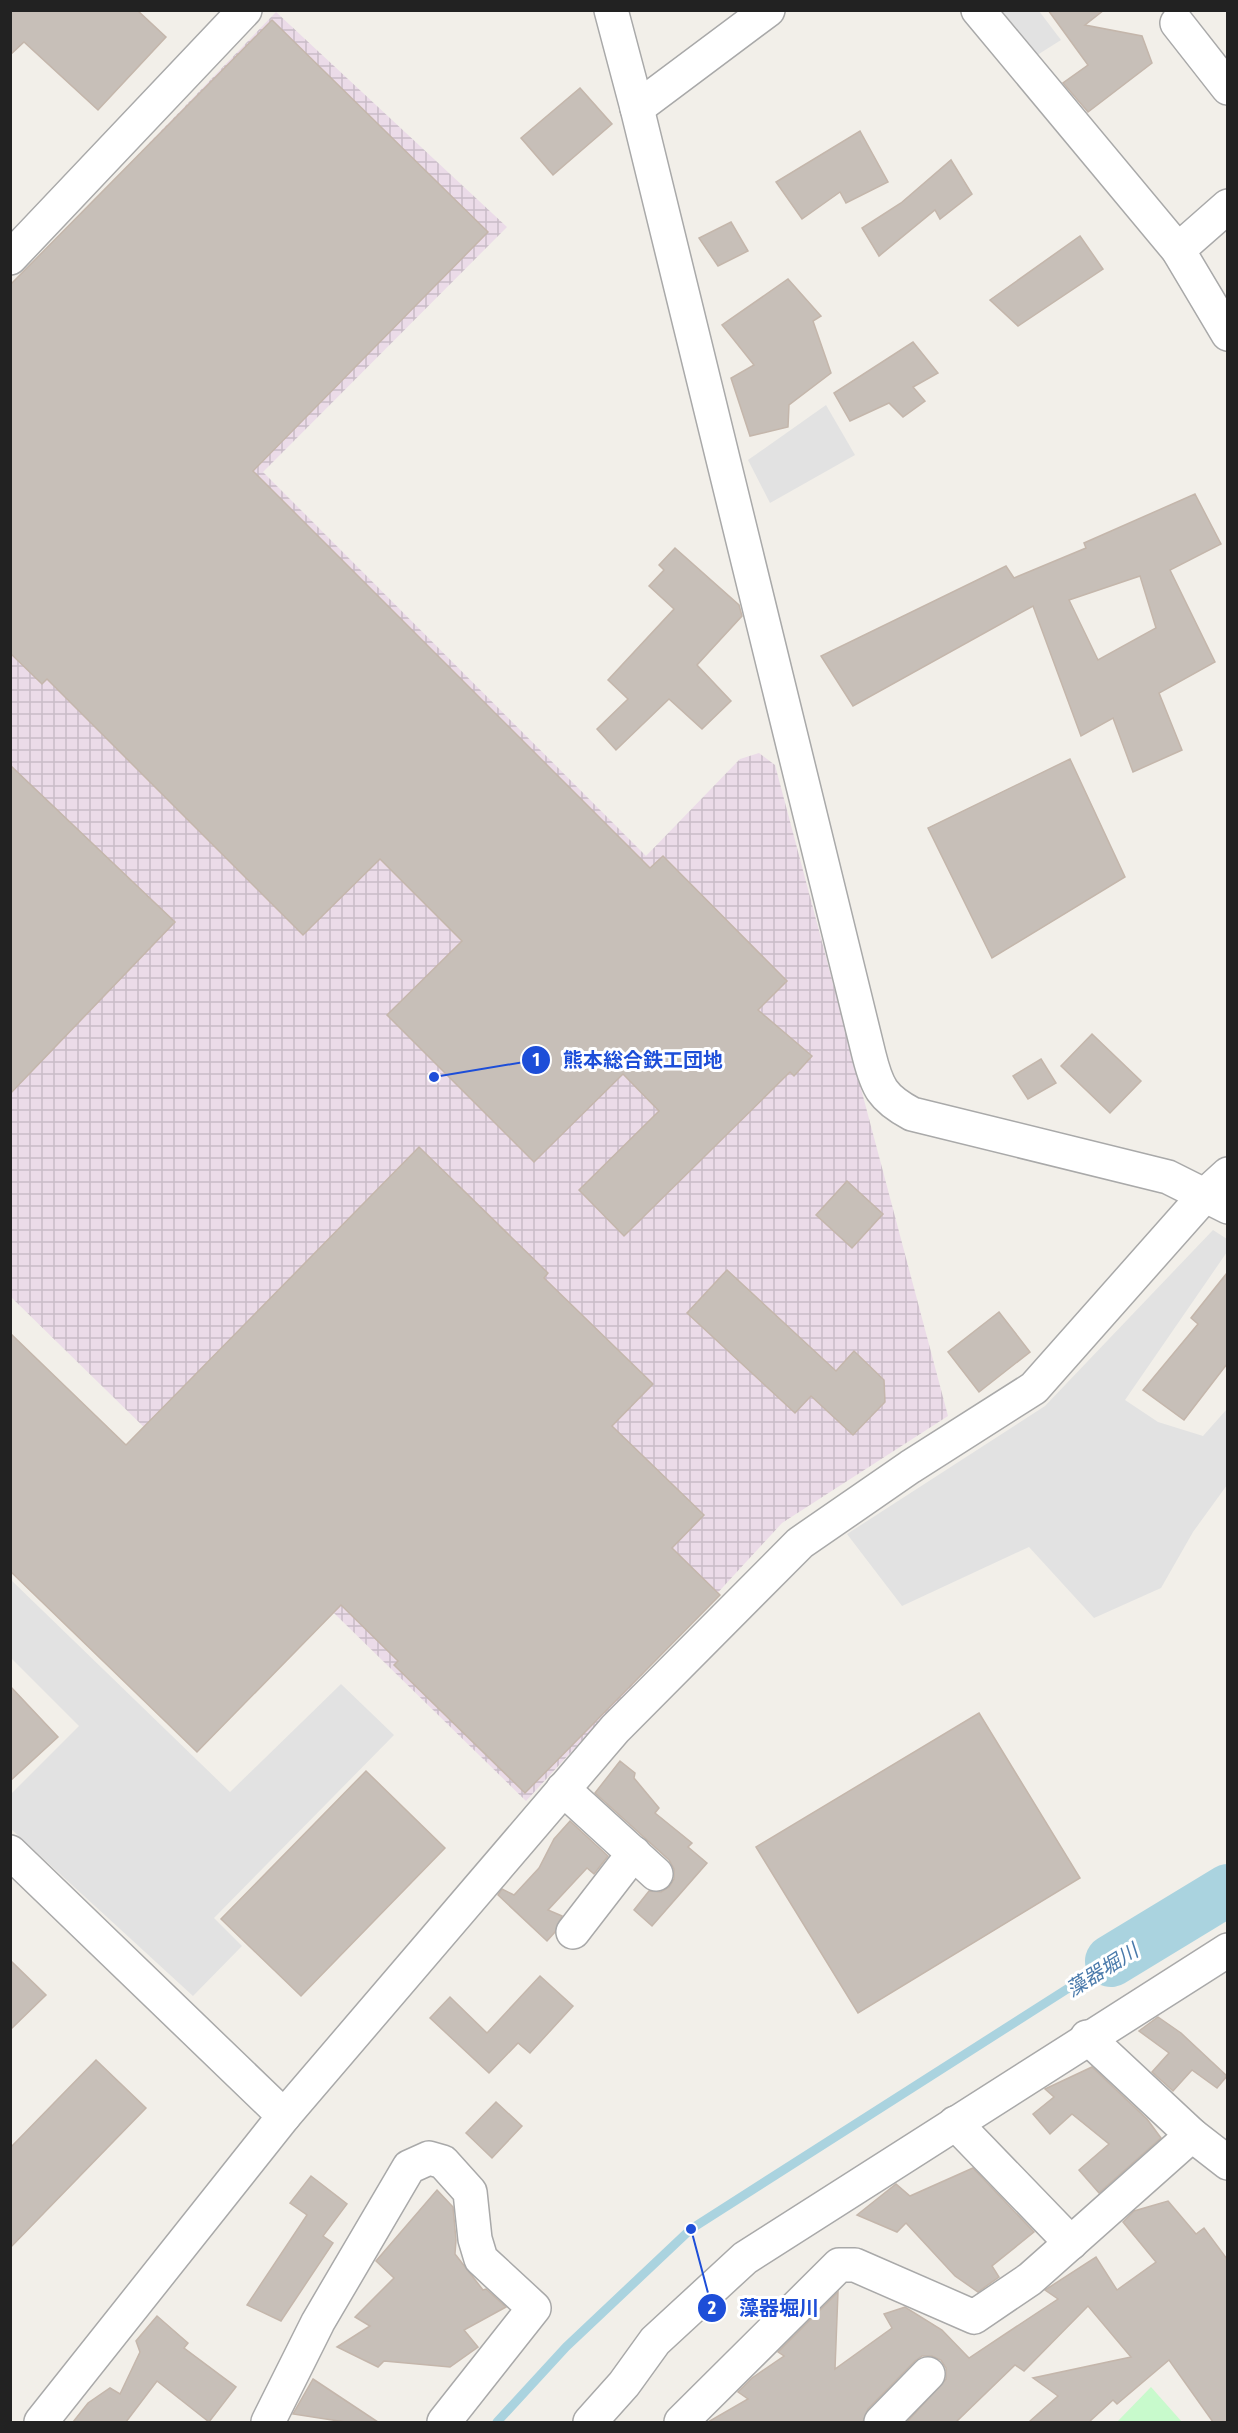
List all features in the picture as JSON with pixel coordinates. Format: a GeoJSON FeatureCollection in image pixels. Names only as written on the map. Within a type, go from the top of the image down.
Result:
{"type":"FeatureCollection","features":[{"type":"Feature","properties":{"kind":"street"},"geometry":{"type":"LineString","coordinates":[[10,258],[245,10]]}},
{"type":"Feature","properties":{"kind":"street"},"geometry":{"type":"LineString","coordinates":[[41,2422],[284,2116],[615,1729],[800,1543],[910,1467],[1034,1388],[1220,1192],[912,1114],[895,1105],[881,1091],[872,1066],[611,10]]}},
{"type":"Feature","properties":{"kind":"street"},"geometry":{"type":"LineString","coordinates":[[637,108],[768,10]]}},
{"type":"Feature","properties":{"kind":"street"},"geometry":{"type":"LineString","coordinates":[[978,10],[1178,250],[1227,334]]}},
{"type":"Feature","properties":{"kind":"street"},"geometry":{"type":"LineString","coordinates":[[1176,24],[1227,88]]}},
{"type":"Feature","properties":{"kind":"street"},"geometry":{"type":"LineString","coordinates":[[1178,250],[1227,206]]}},
{"type":"Feature","properties":{"kind":"street"},"geometry":{"type":"LineString","coordinates":[[564,1789],[645,1864],[573,1932]]}},
{"type":"Feature","properties":{"kind":"street"},"geometry":{"type":"LineString","coordinates":[[10,1852],[284,2116]]}},
{"type":"Feature","properties":{"kind":"street"},"geometry":{"type":"LineString","coordinates":[[590,2422],[624,2384],[655,2342],[745,2258],[1087,2037],[1227,1950]]}},
{"type":"Feature","properties":{"kind":"street"},"geometry":{"type":"LineString","coordinates":[[1087,2037],[1192,2135],[1227,2163]]}},
{"type":"Feature","properties":{"kind":"street"},"geometry":{"type":"LineString","coordinates":[[955,2123],[1071,2243]]}},
{"type":"Feature","properties":{"kind":"street"},"geometry":{"type":"LineString","coordinates":[[681,2422],[839,2265],[855,2265],[974,2317],[1030,2279],[1192,2135]]}},
{"type":"Feature","properties":{"kind":"street"},"geometry":{"type":"LineString","coordinates":[[268,2422],[318,2322],[410,2167],[429,2158],[443,2162],[470,2192],[475,2238],[481,2259],[534,2308],[444,2422]]}},
{"type":"Feature","properties":{"kind":"street"},"geometry":{"type":"LineString","coordinates":[[880,2422],[927,2374]]}},
{"type":"Feature","properties":{"kind":"shaded area"},"geometry":{"type":"Polygon","coordinates":[[[986,11],[1039,11],[1061,40],[1023,64],[986,11]]]}},
{"type":"Feature","properties":{"kind":"shaded area"},"geometry":{"type":"Polygon","coordinates":[[[276,12],[507,227],[263,472],[646,856],[740,759],[759,753],[775,765],[948,1416],[782,1523],[526,1801],[11,1297],[10,287],[276,12]]]}},
{"type":"Feature","properties":{"kind":"shaded area"},"geometry":{"type":"Polygon","coordinates":[[[826,405],[855,455],[770,503],[748,460],[826,405]]]}},
{"type":"Feature","properties":{"kind":"shaded area"},"geometry":{"type":"Polygon","coordinates":[[[1213,1230],[1227,1239],[1227,1252],[1125,1400],[1158,1422],[1203,1436],[1227,1409],[1227,1485],[1193,1532],[1161,1588],[1094,1618],[1029,1547],[902,1606],[847,1534],[1045,1406],[1213,1230]]]}},
{"type":"Feature","properties":{"kind":"shaded area"},"geometry":{"type":"Polygon","coordinates":[[[10,1579],[230,1792],[341,1684],[394,1735],[214,1918],[242,1946],[193,1996],[11,1829],[11,1794],[79,1726],[11,1658],[10,1579]]]}},
{"type":"Feature","properties":{"kind":"green space"},"geometry":{"type":"Polygon","coordinates":[[[1151,2387],[1182,2422],[1117,2422],[1151,2387]]]}},
{"type":"Feature","properties":{"kind":"building"},"geometry":{"type":"Polygon","coordinates":[[[10,10],[137,10],[166,37],[98,110],[24,42],[10,55],[10,10]]]}},
{"type":"Feature","properties":{"kind":"building"},"geometry":{"type":"Polygon","coordinates":[[[1048,10],[1104,10],[1085,25],[1142,36],[1152,63],[1088,112],[1063,83],[1088,65],[1048,10]]]}},
{"type":"Feature","properties":{"kind":"building"},"geometry":{"type":"Polygon","coordinates":[[[272,20],[488,232],[253,471],[650,868],[663,856],[787,981],[758,1010],[812,1056],[794,1076],[790,1072],[624,1236],[579,1190],[659,1111],[623,1074],[534,1162],[387,1015],[462,941],[380,859],[303,935],[47,679],[42,684],[10,653],[10,285],[272,20]]]}},
{"type":"Feature","properties":{"kind":"building"},"geometry":{"type":"Polygon","coordinates":[[[580,88],[612,124],[553,175],[521,138],[580,88]]]}},
{"type":"Feature","properties":{"kind":"building"},"geometry":{"type":"Polygon","coordinates":[[[860,131],[888,182],[846,203],[840,192],[802,219],[776,182],[860,131]]]}},
{"type":"Feature","properties":{"kind":"building"},"geometry":{"type":"Polygon","coordinates":[[[951,160],[972,194],[940,219],[935,210],[879,256],[862,228],[901,203],[951,160]]]}},
{"type":"Feature","properties":{"kind":"building"},"geometry":{"type":"Polygon","coordinates":[[[731,222],[748,251],[718,266],[699,238],[731,222]]]}},
{"type":"Feature","properties":{"kind":"building"},"geometry":{"type":"Polygon","coordinates":[[[1080,236],[1103,269],[1018,326],[990,300],[1080,236]]]}},
{"type":"Feature","properties":{"kind":"building"},"geometry":{"type":"Polygon","coordinates":[[[788,279],[821,316],[813,321],[831,373],[789,405],[788,427],[750,436],[731,378],[754,365],[722,325],[788,279]]]}},
{"type":"Feature","properties":{"kind":"building"},"geometry":{"type":"Polygon","coordinates":[[[913,342],[938,373],[913,387],[925,401],[903,417],[889,403],[850,421],[834,393],[913,342]]]}},
{"type":"Feature","properties":{"kind":"building"},"geometry":{"type":"Polygon","coordinates":[[[1195,494],[1221,544],[1170,570],[1215,662],[1159,693],[1182,750],[1133,772],[1113,718],[1081,736],[1033,606],[853,706],[821,656],[1006,566],[1014,578],[1086,548],[1084,543],[1195,494]],[[1140,576],[1069,600],[1098,660],[1156,628],[1140,576]]]}},
{"type":"Feature","properties":{"kind":"building"},"geometry":{"type":"Polygon","coordinates":[[[675,548],[739,605],[742,616],[697,665],[731,701],[702,729],[669,699],[616,750],[597,729],[628,699],[608,680],[674,609],[649,586],[664,570],[659,565],[675,548]]]}},
{"type":"Feature","properties":{"kind":"building"},"geometry":{"type":"Polygon","coordinates":[[[1070,759],[1125,877],[992,958],[928,828],[1070,759]]]}},
{"type":"Feature","properties":{"kind":"building"},"geometry":{"type":"Polygon","coordinates":[[[10,765],[175,922],[10,1094],[10,765]]]}},
{"type":"Feature","properties":{"kind":"building"},"geometry":{"type":"Polygon","coordinates":[[[1092,1034],[1141,1081],[1110,1113],[1061,1066],[1092,1034]]]}},
{"type":"Feature","properties":{"kind":"building"},"geometry":{"type":"Polygon","coordinates":[[[1041,1059],[1056,1083],[1028,1099],[1013,1076],[1041,1059]]]}},
{"type":"Feature","properties":{"kind":"building"},"geometry":{"type":"Polygon","coordinates":[[[419,1147],[548,1273],[544,1278],[653,1384],[612,1426],[704,1515],[672,1548],[720,1595],[525,1793],[394,1665],[398,1661],[341,1605],[197,1752],[10,1571],[10,1333],[126,1445],[419,1147]]]}},
{"type":"Feature","properties":{"kind":"building"},"geometry":{"type":"Polygon","coordinates":[[[847,1181],[883,1214],[852,1248],[816,1215],[847,1181]]]}},
{"type":"Feature","properties":{"kind":"building"},"geometry":{"type":"Polygon","coordinates":[[[727,1270],[836,1371],[854,1351],[884,1380],[885,1402],[853,1435],[811,1396],[795,1413],[687,1313],[727,1270]]]}},
{"type":"Feature","properties":{"kind":"building"},"geometry":{"type":"Polygon","coordinates":[[[1227,1273],[1227,1364],[1184,1420],[1143,1390],[1198,1324],[1191,1318],[1227,1273]]]}},
{"type":"Feature","properties":{"kind":"building"},"geometry":{"type":"Polygon","coordinates":[[[999,1312],[1030,1352],[979,1392],[948,1352],[999,1312]]]}},
{"type":"Feature","properties":{"kind":"building"},"geometry":{"type":"Polygon","coordinates":[[[10,1686],[58,1737],[10,1781],[10,1686]]]}},
{"type":"Feature","properties":{"kind":"building"},"geometry":{"type":"Polygon","coordinates":[[[979,1713],[1080,1878],[858,2013],[756,1847],[979,1713]]]}},
{"type":"Feature","properties":{"kind":"building"},"geometry":{"type":"Polygon","coordinates":[[[620,1761],[635,1773],[634,1778],[659,1808],[655,1813],[692,1843],[688,1847],[707,1863],[652,1926],[634,1910],[649,1891],[661,1892],[669,1887],[674,1879],[674,1869],[669,1860],[595,1793],[620,1761]]]}},
{"type":"Feature","properties":{"kind":"building"},"geometry":{"type":"Polygon","coordinates":[[[366,1771],[445,1848],[301,1996],[221,1919],[366,1771]]]}},
{"type":"Feature","properties":{"kind":"building"},"geometry":{"type":"Polygon","coordinates":[[[570,1821],[608,1856],[594,1874],[587,1868],[548,1910],[562,1916],[555,1932],[547,1941],[498,1895],[502,1889],[514,1895],[539,1868],[554,1839],[570,1821]]]}},
{"type":"Feature","properties":{"kind":"building"},"geometry":{"type":"Polygon","coordinates":[[[10,1960],[46,1995],[10,2030],[10,1960]]]}},
{"type":"Feature","properties":{"kind":"building"},"geometry":{"type":"Polygon","coordinates":[[[540,1976],[573,2006],[530,2053],[518,2043],[489,2073],[430,2018],[450,1997],[487,2033],[540,1976]]]}},
{"type":"Feature","properties":{"kind":"building"},"geometry":{"type":"Polygon","coordinates":[[[1158,2017],[1181,2033],[1227,2076],[1217,2088],[1192,2070],[1173,2091],[1152,2072],[1169,2053],[1139,2031],[1158,2017]]]}},
{"type":"Feature","properties":{"kind":"building"},"geometry":{"type":"Polygon","coordinates":[[[96,2060],[146,2108],[10,2248],[10,2148],[96,2060]]]}},
{"type":"Feature","properties":{"kind":"building"},"geometry":{"type":"Polygon","coordinates":[[[1092,2067],[1147,2119],[1161,2138],[1099,2193],[1079,2170],[1109,2144],[1072,2114],[1050,2134],[1033,2114],[1054,2097],[1045,2089],[1092,2067]]]}},
{"type":"Feature","properties":{"kind":"building"},"geometry":{"type":"Polygon","coordinates":[[[496,2102],[522,2126],[492,2158],[466,2133],[496,2102]]]}},
{"type":"Feature","properties":{"kind":"building"},"geometry":{"type":"Polygon","coordinates":[[[973,2168],[1034,2232],[992,2266],[999,2277],[978,2292],[955,2276],[906,2223],[897,2232],[857,2215],[896,2184],[910,2196],[973,2168]]]}},
{"type":"Feature","properties":{"kind":"building"},"geometry":{"type":"Polygon","coordinates":[[[311,2176],[347,2204],[323,2236],[333,2243],[281,2321],[247,2305],[307,2215],[290,2203],[311,2176]]]}},
{"type":"Feature","properties":{"kind":"building"},"geometry":{"type":"Polygon","coordinates":[[[437,2190],[453,2207],[455,2254],[483,2290],[486,2289],[506,2307],[464,2330],[478,2347],[450,2367],[384,2361],[378,2367],[337,2347],[370,2326],[355,2317],[394,2278],[376,2261],[437,2190]]]}},
{"type":"Feature","properties":{"kind":"building"},"geometry":{"type":"Polygon","coordinates":[[[1168,2201],[1196,2234],[1204,2228],[1227,2259],[1227,2422],[1213,2422],[1169,2360],[1117,2404],[1113,2400],[1089,2422],[1029,2422],[1058,2396],[1033,2378],[1131,2357],[1088,2306],[1024,2371],[1015,2365],[956,2422],[907,2422],[946,2379],[946,2368],[941,2360],[932,2356],[922,2356],[868,2409],[863,2422],[708,2422],[748,2399],[738,2392],[752,2378],[784,2356],[778,2352],[838,2292],[835,2369],[892,2328],[884,2314],[905,2307],[942,2330],[969,2358],[1058,2299],[1045,2290],[1096,2257],[1117,2290],[1156,2262],[1123,2222],[1134,2211],[1168,2201]]]}},
{"type":"Feature","properties":{"kind":"building"},"geometry":{"type":"Polygon","coordinates":[[[157,2316],[188,2343],[184,2348],[236,2387],[209,2422],[157,2381],[126,2422],[73,2422],[88,2403],[110,2388],[120,2394],[140,2352],[136,2341],[157,2316]]]}},
{"type":"Feature","properties":{"kind":"building"},"geometry":{"type":"Polygon","coordinates":[[[313,2379],[378,2422],[345,2422],[293,2414],[313,2379]]]}},
{"type":"Feature","properties":{"kind":"waterway","name":"藻器堀川"},"geometry":{"type":"LineString","coordinates":[[1111,1961],[1228,1890]]}},
{"type":"Feature","properties":{"kind":"waterway","name":"藻器堀川"},"geometry":{"type":"LineString","coordinates":[[497,2422],[566,2347],[691,2229],[1111,1961]]}},
{"type":"Feature","properties":{"kind":"place","name":"熊本総合鉄工団地"},"geometry":{"type":"Point","coordinates":[434,1077]}},
{"type":"Feature","properties":{"kind":"place","name":"藻器堀川"},"geometry":{"type":"Point","coordinates":[691,2229]}}]}
